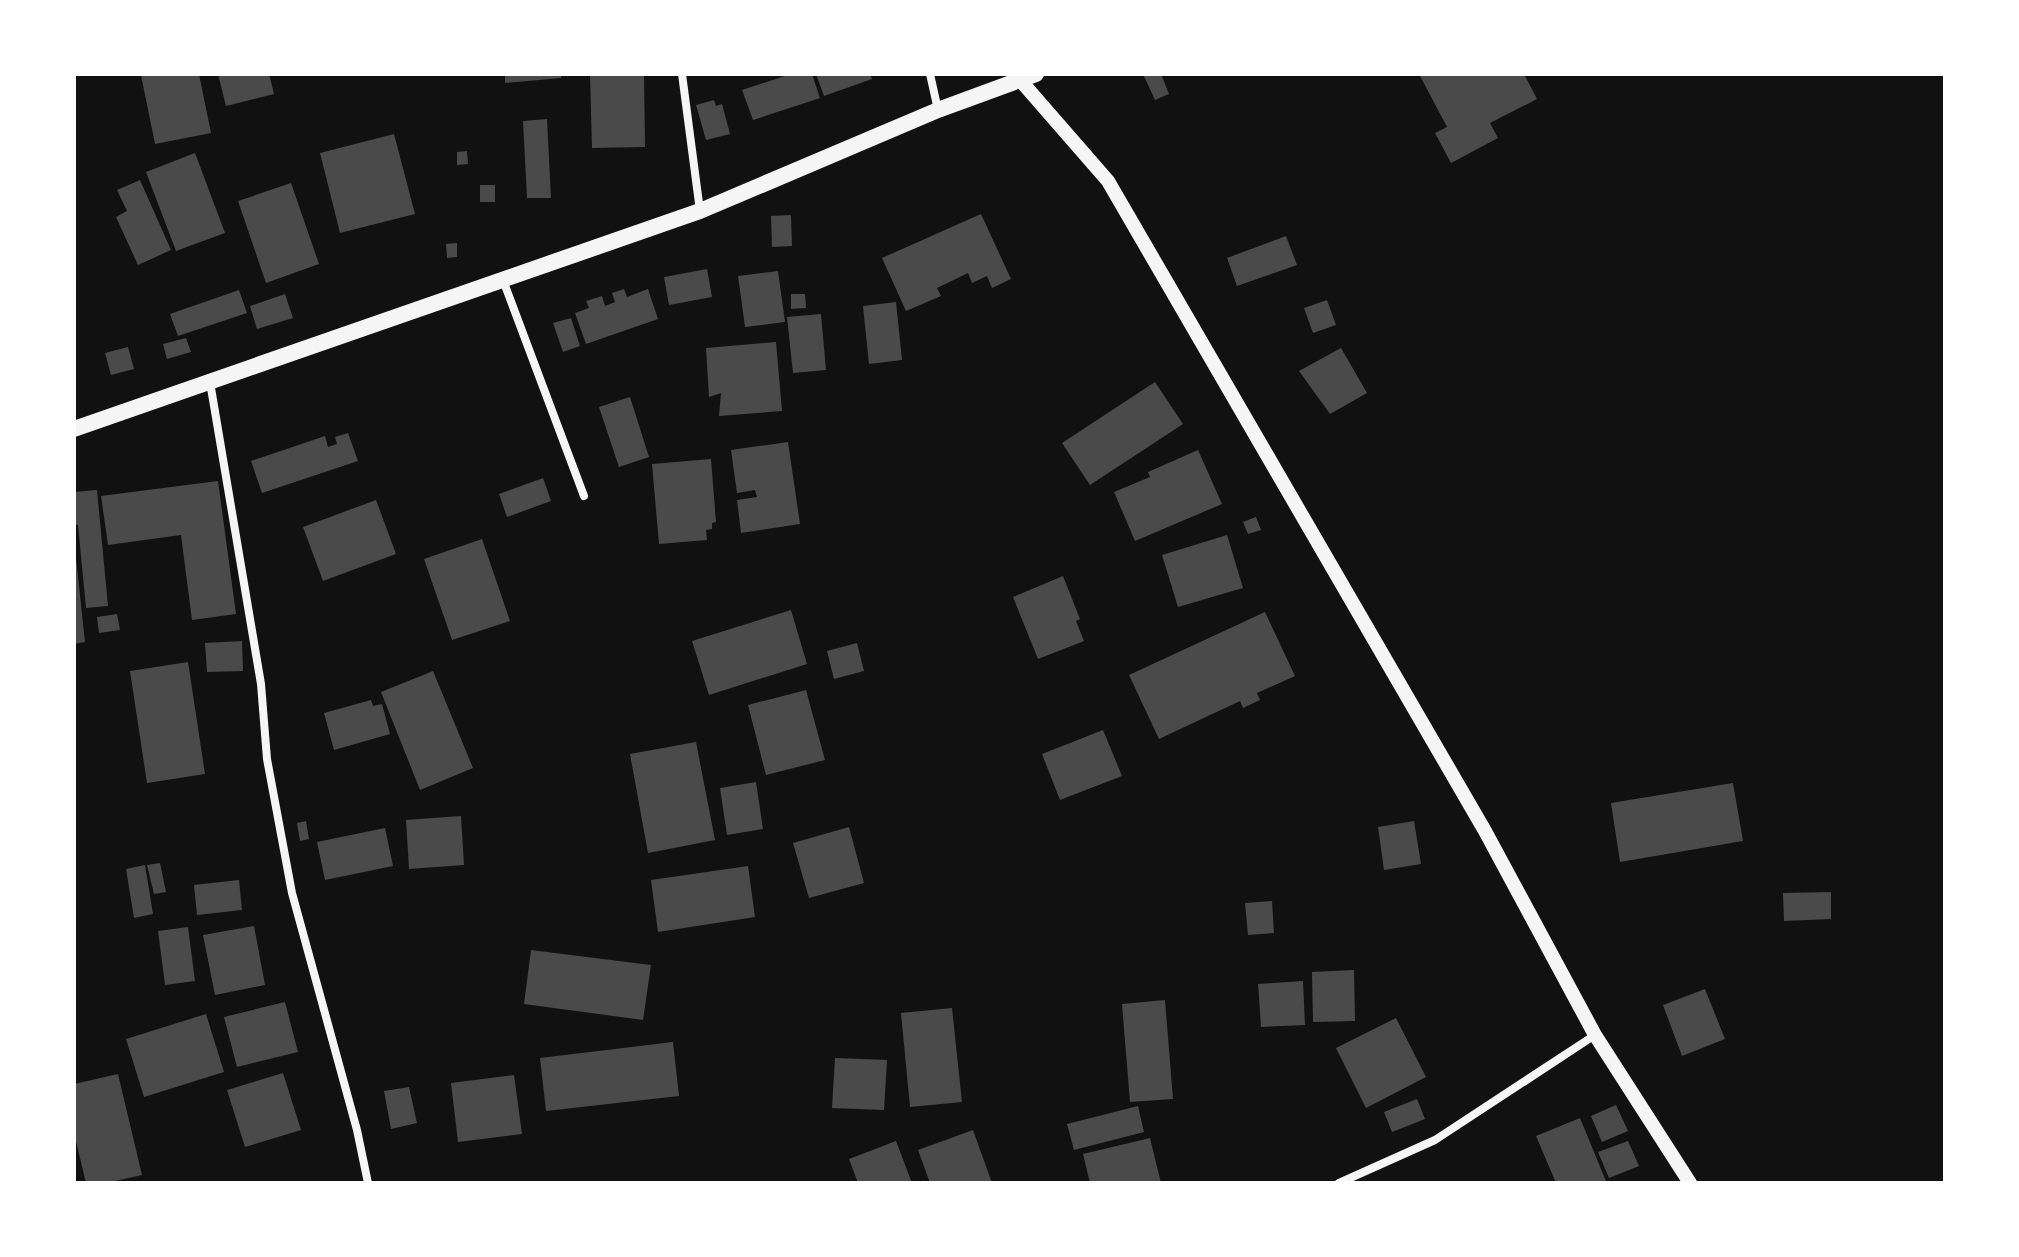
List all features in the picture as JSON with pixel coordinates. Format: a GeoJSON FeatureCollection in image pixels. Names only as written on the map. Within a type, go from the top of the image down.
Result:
{"type":"FeatureCollection","features":[{"type":"Feature","properties":{"kind":"main road"},"geometry":{"type":"LineString","coordinates":[[74,429],[700,211],[938,110],[1029,77]]}},
{"type":"Feature","properties":{"kind":"street"},"geometry":{"type":"LineString","coordinates":[[682,74],[700,211]]}},
{"type":"Feature","properties":{"kind":"street"},"geometry":{"type":"LineString","coordinates":[[930,74],[938,110]]}},
{"type":"Feature","properties":{"kind":"street"},"geometry":{"type":"LineString","coordinates":[[1029,77],[1108,181],[1485,831],[1595,1035],[1690,1183]]}},
{"type":"Feature","properties":{"kind":"street"},"geometry":{"type":"LineString","coordinates":[[503,280],[584,496]]}},
{"type":"Feature","properties":{"kind":"street"},"geometry":{"type":"LineString","coordinates":[[210,382],[261,684],[267,759],[292,893],[357,1130],[368,1183]]}},
{"type":"Feature","properties":{"kind":"street"},"geometry":{"type":"LineString","coordinates":[[1339,1183],[1435,1140],[1595,1035]]}},
{"type":"Feature","properties":{"kind":"building"},"geometry":{"type":"Polygon","coordinates":[[[199,74],[211,133],[155,144],[141,75],[199,74]]]}},
{"type":"Feature","properties":{"kind":"building"},"geometry":{"type":"Polygon","coordinates":[[[218,74],[269,74],[274,94],[226,106],[218,74]]]}},
{"type":"Feature","properties":{"kind":"building"},"geometry":{"type":"Polygon","coordinates":[[[505,74],[561,74],[561,78],[505,83],[505,74]]]}},
{"type":"Feature","properties":{"kind":"building"},"geometry":{"type":"Polygon","coordinates":[[[590,74],[644,74],[645,147],[592,148],[590,74]]]}},
{"type":"Feature","properties":{"kind":"building"},"geometry":{"type":"Polygon","coordinates":[[[791,74],[812,74],[820,98],[753,120],[742,90],[791,74]]]}},
{"type":"Feature","properties":{"kind":"building"},"geometry":{"type":"Polygon","coordinates":[[[816,74],[870,74],[872,79],[824,96],[816,74]]]}},
{"type":"Feature","properties":{"kind":"building"},"geometry":{"type":"Polygon","coordinates":[[[1143,74],[1161,74],[1169,94],[1155,100],[1143,74]]]}},
{"type":"Feature","properties":{"kind":"building"},"geometry":{"type":"Polygon","coordinates":[[[1419,74],[1524,74],[1537,99],[1490,123],[1498,138],[1451,163],[1435,133],[1447,127],[1419,74]]]}},
{"type":"Feature","properties":{"kind":"building"},"geometry":{"type":"Polygon","coordinates":[[[714,100],[716,106],[722,104],[730,134],[706,140],[696,105],[714,100]]]}},
{"type":"Feature","properties":{"kind":"building"},"geometry":{"type":"Polygon","coordinates":[[[547,119],[551,198],[527,198],[523,121],[547,119]]]}},
{"type":"Feature","properties":{"kind":"building"},"geometry":{"type":"Polygon","coordinates":[[[394,134],[415,214],[340,233],[320,153],[394,134]]]}},
{"type":"Feature","properties":{"kind":"building"},"geometry":{"type":"Polygon","coordinates":[[[467,151],[468,164],[457,165],[457,152],[467,151]]]}},
{"type":"Feature","properties":{"kind":"building"},"geometry":{"type":"Polygon","coordinates":[[[195,153],[225,233],[176,251],[146,172],[195,153]]]}},
{"type":"Feature","properties":{"kind":"building"},"geometry":{"type":"Polygon","coordinates":[[[140,180],[171,250],[138,265],[116,217],[127,211],[117,190],[140,180]]]}},
{"type":"Feature","properties":{"kind":"building"},"geometry":{"type":"Polygon","coordinates":[[[291,183],[319,264],[266,283],[238,201],[291,183]]]}},
{"type":"Feature","properties":{"kind":"building"},"geometry":{"type":"Polygon","coordinates":[[[480,185],[495,185],[495,202],[480,202],[480,185]]]}},
{"type":"Feature","properties":{"kind":"building"},"geometry":{"type":"Polygon","coordinates":[[[981,214],[1011,279],[992,288],[987,276],[972,283],[968,273],[937,288],[941,296],[906,311],[882,258],[981,214]]]}},
{"type":"Feature","properties":{"kind":"building"},"geometry":{"type":"Polygon","coordinates":[[[791,215],[792,246],[772,247],[771,216],[791,215]]]}},
{"type":"Feature","properties":{"kind":"building"},"geometry":{"type":"Polygon","coordinates":[[[1286,236],[1297,265],[1237,286],[1227,258],[1286,236]]]}},
{"type":"Feature","properties":{"kind":"building"},"geometry":{"type":"Polygon","coordinates":[[[457,243],[457,257],[447,258],[446,244],[457,243]]]}},
{"type":"Feature","properties":{"kind":"building"},"geometry":{"type":"Polygon","coordinates":[[[707,269],[712,297],[669,305],[664,277],[707,269]]]}},
{"type":"Feature","properties":{"kind":"building"},"geometry":{"type":"Polygon","coordinates":[[[778,271],[785,322],[745,327],[738,276],[778,271]]]}},
{"type":"Feature","properties":{"kind":"building"},"geometry":{"type":"Polygon","coordinates":[[[624,289],[627,297],[648,289],[658,319],[586,344],[575,313],[589,308],[586,301],[602,296],[605,306],[615,302],[612,293],[624,289]]]}},
{"type":"Feature","properties":{"kind":"building"},"geometry":{"type":"Polygon","coordinates":[[[239,290],[247,313],[178,336],[170,314],[239,290]]]}},
{"type":"Feature","properties":{"kind":"building"},"geometry":{"type":"Polygon","coordinates":[[[285,294],[293,318],[257,329],[250,306],[285,294]]]}},
{"type":"Feature","properties":{"kind":"building"},"geometry":{"type":"Polygon","coordinates":[[[791,294],[805,294],[806,308],[791,309],[791,294]]]}},
{"type":"Feature","properties":{"kind":"building"},"geometry":{"type":"Polygon","coordinates":[[[1327,300],[1336,325],[1313,333],[1304,308],[1327,300]]]}},
{"type":"Feature","properties":{"kind":"building"},"geometry":{"type":"Polygon","coordinates":[[[896,302],[902,360],[869,364],[863,306],[896,302]]]}},
{"type":"Feature","properties":{"kind":"building"},"geometry":{"type":"Polygon","coordinates":[[[821,314],[826,370],[793,373],[787,317],[821,314]]]}},
{"type":"Feature","properties":{"kind":"building"},"geometry":{"type":"Polygon","coordinates":[[[571,318],[580,346],[563,352],[553,323],[571,318]]]}},
{"type":"Feature","properties":{"kind":"building"},"geometry":{"type":"Polygon","coordinates":[[[186,338],[191,352],[167,359],[163,344],[186,338]]]}},
{"type":"Feature","properties":{"kind":"building"},"geometry":{"type":"Polygon","coordinates":[[[776,342],[782,411],[719,416],[721,393],[709,397],[706,348],[776,342]]]}},
{"type":"Feature","properties":{"kind":"building"},"geometry":{"type":"Polygon","coordinates":[[[128,347],[134,369],[111,375],[105,353],[128,347]]]}},
{"type":"Feature","properties":{"kind":"building"},"geometry":{"type":"Polygon","coordinates":[[[1341,348],[1367,393],[1330,414],[1299,371],[1341,348]]]}},
{"type":"Feature","properties":{"kind":"building"},"geometry":{"type":"Polygon","coordinates":[[[1155,382],[1183,424],[1090,485],[1062,443],[1155,382]]]}},
{"type":"Feature","properties":{"kind":"building"},"geometry":{"type":"Polygon","coordinates":[[[630,397],[649,457],[619,467],[599,407],[630,397]]]}},
{"type":"Feature","properties":{"kind":"building"},"geometry":{"type":"Polygon","coordinates":[[[348,433],[358,461],[262,493],[251,461],[325,436],[328,447],[337,444],[335,437],[348,433]]]}},
{"type":"Feature","properties":{"kind":"building"},"geometry":{"type":"Polygon","coordinates":[[[788,442],[800,524],[741,533],[737,500],[757,497],[755,490],[737,493],[731,450],[788,442]]]}},
{"type":"Feature","properties":{"kind":"building"},"geometry":{"type":"Polygon","coordinates":[[[1198,450],[1222,504],[1135,541],[1114,492],[1150,477],[1148,472],[1198,450]]]}},
{"type":"Feature","properties":{"kind":"building"},"geometry":{"type":"Polygon","coordinates":[[[711,459],[716,522],[712,523],[712,529],[706,530],[707,540],[659,544],[652,464],[711,459]]]}},
{"type":"Feature","properties":{"kind":"building"},"geometry":{"type":"Polygon","coordinates":[[[543,478],[551,501],[507,517],[499,494],[543,478]]]}},
{"type":"Feature","properties":{"kind":"building"},"geometry":{"type":"Polygon","coordinates":[[[218,481],[236,614],[192,620],[181,535],[108,545],[101,496],[218,481]]]}},
{"type":"Feature","properties":{"kind":"building"},"geometry":{"type":"Polygon","coordinates":[[[97,490],[108,606],[86,608],[78,525],[74,525],[74,492],[97,490]]]}},
{"type":"Feature","properties":{"kind":"building"},"geometry":{"type":"Polygon","coordinates":[[[376,500],[396,554],[323,581],[303,527],[376,500]]]}},
{"type":"Feature","properties":{"kind":"building"},"geometry":{"type":"Polygon","coordinates":[[[1256,517],[1261,530],[1248,534],[1243,522],[1256,517]]]}},
{"type":"Feature","properties":{"kind":"building"},"geometry":{"type":"Polygon","coordinates":[[[1227,535],[1243,588],[1178,607],[1162,555],[1227,535]]]}},
{"type":"Feature","properties":{"kind":"building"},"geometry":{"type":"Polygon","coordinates":[[[74,539],[85,642],[74,644],[74,539]]]}},
{"type":"Feature","properties":{"kind":"building"},"geometry":{"type":"Polygon","coordinates":[[[482,539],[510,621],[452,640],[424,559],[482,539]]]}},
{"type":"Feature","properties":{"kind":"building"},"geometry":{"type":"Polygon","coordinates":[[[1063,576],[1080,619],[1076,621],[1084,641],[1038,659],[1013,597],[1063,576]]]}},
{"type":"Feature","properties":{"kind":"building"},"geometry":{"type":"Polygon","coordinates":[[[791,610],[807,664],[709,695],[692,641],[791,610]]]}},
{"type":"Feature","properties":{"kind":"building"},"geometry":{"type":"Polygon","coordinates":[[[1265,612],[1295,676],[1257,693],[1260,700],[1243,708],[1240,701],[1159,739],[1129,675],[1265,612]]]}},
{"type":"Feature","properties":{"kind":"building"},"geometry":{"type":"Polygon","coordinates":[[[117,614],[120,630],[99,633],[97,617],[117,614]]]}},
{"type":"Feature","properties":{"kind":"building"},"geometry":{"type":"Polygon","coordinates":[[[242,641],[243,671],[207,672],[205,643],[242,641]]]}},
{"type":"Feature","properties":{"kind":"building"},"geometry":{"type":"Polygon","coordinates":[[[857,643],[864,671],[834,679],[827,651],[857,643]]]}},
{"type":"Feature","properties":{"kind":"building"},"geometry":{"type":"Polygon","coordinates":[[[188,662],[205,774],[147,783],[130,671],[188,662]]]}},
{"type":"Feature","properties":{"kind":"building"},"geometry":{"type":"Polygon","coordinates":[[[433,671],[473,768],[420,790],[381,692],[433,671]]]}},
{"type":"Feature","properties":{"kind":"building"},"geometry":{"type":"Polygon","coordinates":[[[806,690],[825,760],[766,775],[748,705],[806,690]]]}},
{"type":"Feature","properties":{"kind":"building"},"geometry":{"type":"Polygon","coordinates":[[[371,700],[373,706],[382,704],[390,734],[334,750],[324,713],[371,700]]]}},
{"type":"Feature","properties":{"kind":"building"},"geometry":{"type":"Polygon","coordinates":[[[1103,730],[1122,776],[1060,800],[1042,754],[1103,730]]]}},
{"type":"Feature","properties":{"kind":"building"},"geometry":{"type":"Polygon","coordinates":[[[696,742],[715,840],[648,853],[630,754],[696,742]]]}},
{"type":"Feature","properties":{"kind":"building"},"geometry":{"type":"Polygon","coordinates":[[[756,782],[763,829],[727,835],[720,788],[756,782]]]}},
{"type":"Feature","properties":{"kind":"building"},"geometry":{"type":"Polygon","coordinates":[[[1733,783],[1743,841],[1620,862],[1611,803],[1733,783]]]}},
{"type":"Feature","properties":{"kind":"building"},"geometry":{"type":"Polygon","coordinates":[[[461,816],[464,865],[409,869],[406,820],[461,816]]]}},
{"type":"Feature","properties":{"kind":"building"},"geometry":{"type":"Polygon","coordinates":[[[306,821],[309,839],[300,841],[297,823],[306,821]]]}},
{"type":"Feature","properties":{"kind":"building"},"geometry":{"type":"Polygon","coordinates":[[[1414,821],[1421,864],[1384,870],[1378,827],[1414,821]]]}},
{"type":"Feature","properties":{"kind":"building"},"geometry":{"type":"Polygon","coordinates":[[[849,827],[864,883],[809,898],[793,843],[849,827]]]}},
{"type":"Feature","properties":{"kind":"building"},"geometry":{"type":"Polygon","coordinates":[[[385,828],[393,866],[325,880],[317,842],[385,828]]]}},
{"type":"Feature","properties":{"kind":"building"},"geometry":{"type":"Polygon","coordinates":[[[160,863],[166,892],[154,894],[147,865],[160,863]]]}},
{"type":"Feature","properties":{"kind":"building"},"geometry":{"type":"Polygon","coordinates":[[[145,865],[153,914],[134,918],[126,869],[145,865]]]}},
{"type":"Feature","properties":{"kind":"building"},"geometry":{"type":"Polygon","coordinates":[[[748,866],[755,917],[658,932],[651,880],[748,866]]]}},
{"type":"Feature","properties":{"kind":"building"},"geometry":{"type":"Polygon","coordinates":[[[239,880],[242,910],[197,915],[194,885],[239,880]]]}},
{"type":"Feature","properties":{"kind":"building"},"geometry":{"type":"Polygon","coordinates":[[[1831,892],[1831,919],[1784,921],[1783,893],[1831,892]]]}},
{"type":"Feature","properties":{"kind":"building"},"geometry":{"type":"Polygon","coordinates":[[[1272,901],[1274,933],[1248,935],[1245,903],[1272,901]]]}},
{"type":"Feature","properties":{"kind":"building"},"geometry":{"type":"Polygon","coordinates":[[[254,926],[265,985],[215,995],[203,935],[254,926]]]}},
{"type":"Feature","properties":{"kind":"building"},"geometry":{"type":"Polygon","coordinates":[[[188,927],[195,981],[165,985],[158,931],[188,927]]]}},
{"type":"Feature","properties":{"kind":"building"},"geometry":{"type":"Polygon","coordinates":[[[531,950],[651,965],[643,1020],[524,1004],[531,950]]]}},
{"type":"Feature","properties":{"kind":"building"},"geometry":{"type":"Polygon","coordinates":[[[1354,970],[1355,1021],[1313,1022],[1312,972],[1354,970]]]}},
{"type":"Feature","properties":{"kind":"building"},"geometry":{"type":"Polygon","coordinates":[[[1303,981],[1305,1025],[1261,1027],[1258,984],[1303,981]]]}},
{"type":"Feature","properties":{"kind":"building"},"geometry":{"type":"Polygon","coordinates":[[[1705,989],[1725,1039],[1682,1056],[1663,1005],[1705,989]]]}},
{"type":"Feature","properties":{"kind":"building"},"geometry":{"type":"Polygon","coordinates":[[[1165,1000],[1173,1099],[1130,1102],[1122,1004],[1165,1000]]]}},
{"type":"Feature","properties":{"kind":"building"},"geometry":{"type":"Polygon","coordinates":[[[285,1002],[298,1052],[237,1067],[224,1017],[285,1002]]]}},
{"type":"Feature","properties":{"kind":"building"},"geometry":{"type":"Polygon","coordinates":[[[952,1008],[962,1102],[910,1107],[901,1013],[952,1008]]]}},
{"type":"Feature","properties":{"kind":"building"},"geometry":{"type":"Polygon","coordinates":[[[206,1014],[224,1072],[144,1097],[126,1039],[206,1014]]]}},
{"type":"Feature","properties":{"kind":"building"},"geometry":{"type":"Polygon","coordinates":[[[1396,1018],[1426,1077],[1366,1108],[1336,1048],[1396,1018]]]}},
{"type":"Feature","properties":{"kind":"building"},"geometry":{"type":"Polygon","coordinates":[[[673,1042],[679,1096],[546,1111],[540,1058],[673,1042]]]}},
{"type":"Feature","properties":{"kind":"building"},"geometry":{"type":"Polygon","coordinates":[[[835,1058],[887,1060],[884,1110],[832,1108],[835,1058]]]}},
{"type":"Feature","properties":{"kind":"building"},"geometry":{"type":"Polygon","coordinates":[[[283,1073],[301,1130],[245,1147],[227,1090],[283,1073]]]}},
{"type":"Feature","properties":{"kind":"building"},"geometry":{"type":"Polygon","coordinates":[[[118,1074],[142,1175],[106,1183],[86,1183],[74,1133],[74,1084],[118,1074]]]}},
{"type":"Feature","properties":{"kind":"building"},"geometry":{"type":"Polygon","coordinates":[[[514,1075],[522,1134],[458,1142],[451,1083],[514,1075]]]}},
{"type":"Feature","properties":{"kind":"building"},"geometry":{"type":"Polygon","coordinates":[[[409,1087],[417,1123],[391,1129],[384,1091],[409,1087]]]}},
{"type":"Feature","properties":{"kind":"building"},"geometry":{"type":"Polygon","coordinates":[[[1417,1099],[1425,1119],[1392,1132],[1384,1112],[1417,1099]]]}},
{"type":"Feature","properties":{"kind":"building"},"geometry":{"type":"Polygon","coordinates":[[[1616,1105],[1628,1131],[1602,1142],[1591,1116],[1616,1105]]]}},
{"type":"Feature","properties":{"kind":"building"},"geometry":{"type":"Polygon","coordinates":[[[1138,1106],[1144,1132],[1074,1150],[1067,1124],[1138,1106]]]}},
{"type":"Feature","properties":{"kind":"building"},"geometry":{"type":"Polygon","coordinates":[[[1580,1118],[1606,1181],[1556,1183],[1536,1136],[1580,1118]]]}},
{"type":"Feature","properties":{"kind":"building"},"geometry":{"type":"Polygon","coordinates":[[[973,1130],[992,1183],[930,1183],[918,1150],[973,1130]]]}},
{"type":"Feature","properties":{"kind":"building"},"geometry":{"type":"Polygon","coordinates":[[[1150,1138],[1161,1183],[1090,1183],[1083,1154],[1150,1138]]]}},
{"type":"Feature","properties":{"kind":"building"},"geometry":{"type":"Polygon","coordinates":[[[896,1141],[912,1183],[858,1183],[849,1159],[896,1141]]]}},
{"type":"Feature","properties":{"kind":"building"},"geometry":{"type":"Polygon","coordinates":[[[1628,1141],[1639,1166],[1609,1178],[1598,1152],[1628,1141]]]}}]}
